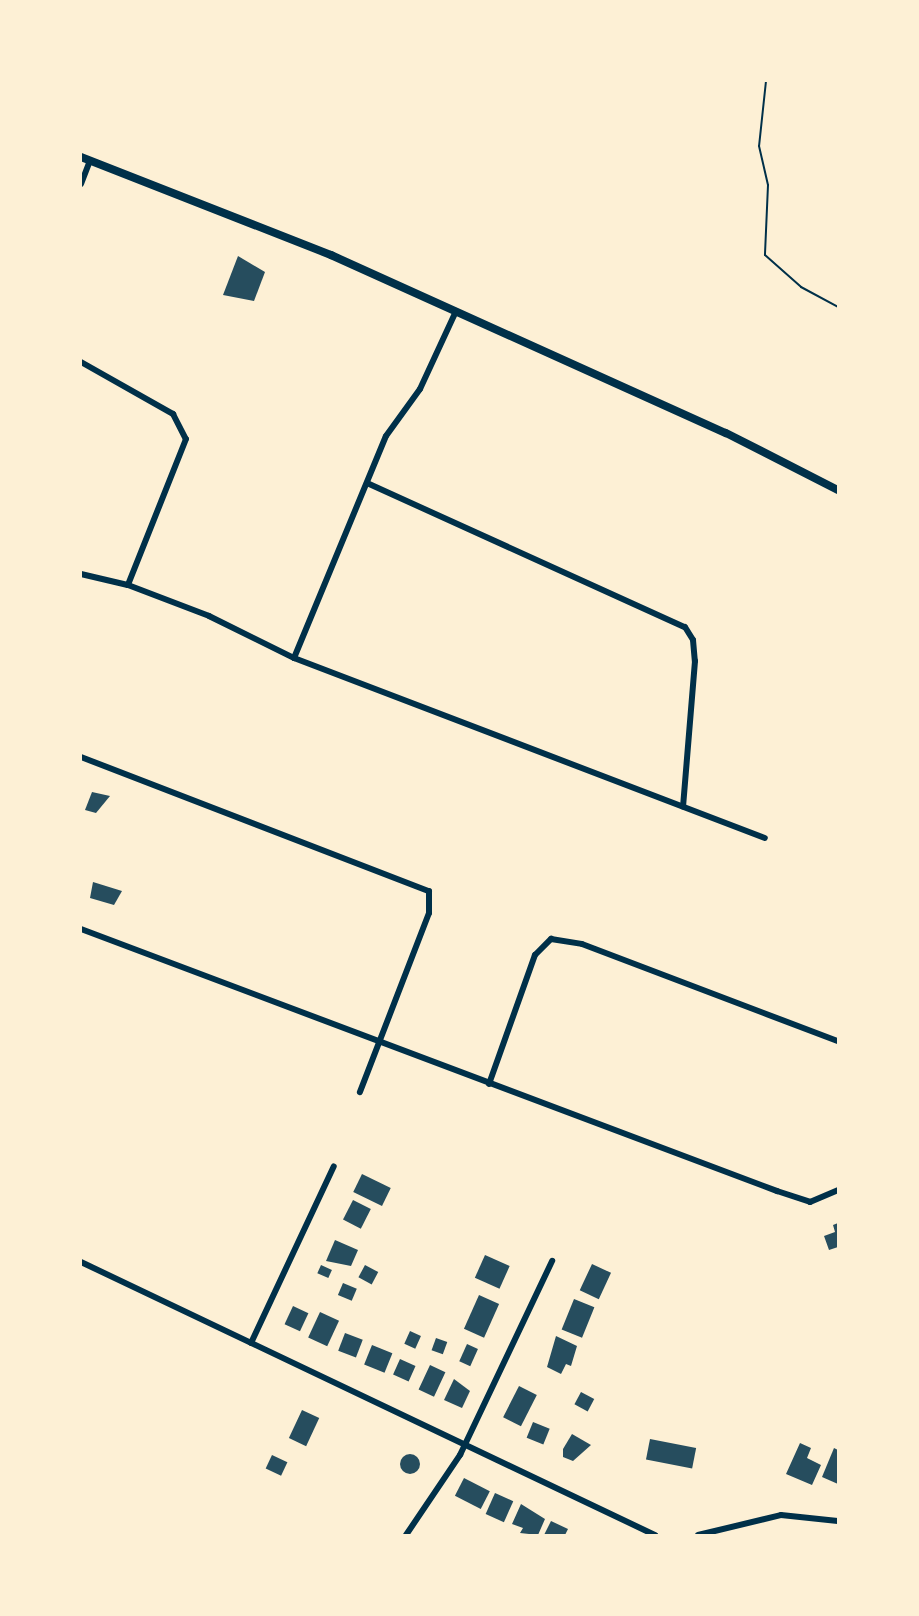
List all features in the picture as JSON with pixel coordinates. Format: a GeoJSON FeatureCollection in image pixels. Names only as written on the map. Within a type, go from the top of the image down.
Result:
{"type":"FeatureCollection","features":[{"type":"Feature","properties":{"kind":"street"},"geometry":{"type":"LineString","coordinates":[[81,157],[331,255],[716,428],[838,490]]}},
{"type":"Feature","properties":{"kind":"street"},"geometry":{"type":"LineString","coordinates":[[81,184],[90,161]]}},
{"type":"Feature","properties":{"kind":"street"},"geometry":{"type":"LineString","coordinates":[[294,658],[386,436],[420,389],[456,311]]}},
{"type":"Feature","properties":{"kind":"street"},"geometry":{"type":"LineString","coordinates":[[81,362],[173,414],[186,439],[128,585]]}},
{"type":"Feature","properties":{"kind":"street"},"geometry":{"type":"LineString","coordinates":[[367,483],[685,627],[693,640],[695,661],[683,807]]}},
{"type":"Feature","properties":{"kind":"street"},"geometry":{"type":"LineString","coordinates":[[81,574],[128,585],[209,616],[294,658],[765,838]]}},
{"type":"Feature","properties":{"kind":"street"},"geometry":{"type":"LineString","coordinates":[[81,757],[423,887],[431,901],[360,1092]]}},
{"type":"Feature","properties":{"kind":"street"},"geometry":{"type":"LineString","coordinates":[[81,929],[489,1084],[810,1202],[838,1190]]}},
{"type":"Feature","properties":{"kind":"street"},"geometry":{"type":"LineString","coordinates":[[489,1084],[540,946],[551,939],[582,944],[838,1041]]}},
{"type":"Feature","properties":{"kind":"street"},"geometry":{"type":"LineString","coordinates":[[251,1343],[334,1166]]}},
{"type":"Feature","properties":{"kind":"street"},"geometry":{"type":"LineString","coordinates":[[406,1535],[465,1446],[552,1261]]}},
{"type":"Feature","properties":{"kind":"street"},"geometry":{"type":"LineString","coordinates":[[81,1262],[655,1535]]}},
{"type":"Feature","properties":{"kind":"street"},"geometry":{"type":"LineString","coordinates":[[698,1535],[781,1515],[838,1521]]}},
{"type":"Feature","properties":{"kind":"path"},"geometry":{"type":"LineString","coordinates":[[766,81],[759,146],[768,185],[765,255],[801,287],[838,307]]}},
{"type":"Feature","properties":{"kind":"building"},"geometry":{"type":"Polygon","coordinates":[[[238,256],[265,272],[254,301],[223,295],[238,256]]]}},
{"type":"Feature","properties":{"kind":"building"},"geometry":{"type":"Polygon","coordinates":[[[92,792],[110,796],[96,813],[85,810],[92,792]]]}},
{"type":"Feature","properties":{"kind":"building"},"geometry":{"type":"Polygon","coordinates":[[[93,882],[122,891],[114,905],[90,898],[93,882]]]}},
{"type":"Feature","properties":{"kind":"building"},"geometry":{"type":"Polygon","coordinates":[[[362,1174],[391,1188],[382,1206],[353,1192],[362,1174]]]}},
{"type":"Feature","properties":{"kind":"building"},"geometry":{"type":"Polygon","coordinates":[[[353,1200],[371,1209],[361,1229],[343,1220],[353,1200]]]}},
{"type":"Feature","properties":{"kind":"building"},"geometry":{"type":"Polygon","coordinates":[[[838,1223],[838,1247],[829,1250],[824,1236],[835,1232],[833,1225],[838,1223]]]}},
{"type":"Feature","properties":{"kind":"building"},"geometry":{"type":"Polygon","coordinates":[[[335,1240],[358,1250],[351,1266],[326,1261],[335,1240]]]}},
{"type":"Feature","properties":{"kind":"building"},"geometry":{"type":"Polygon","coordinates":[[[485,1255],[510,1266],[499,1289],[475,1278],[485,1255]]]}},
{"type":"Feature","properties":{"kind":"building"},"geometry":{"type":"Polygon","coordinates":[[[592,1264],[611,1273],[599,1299],[580,1290],[592,1264]]]}},
{"type":"Feature","properties":{"kind":"building"},"geometry":{"type":"Polygon","coordinates":[[[321,1265],[332,1270],[328,1278],[317,1273],[321,1265]]]}},
{"type":"Feature","properties":{"kind":"building"},"geometry":{"type":"Polygon","coordinates":[[[365,1265],[378,1272],[372,1284],[358,1277],[365,1265]]]}},
{"type":"Feature","properties":{"kind":"building"},"geometry":{"type":"Polygon","coordinates":[[[343,1283],[357,1289],[352,1301],[338,1295],[343,1283]]]}},
{"type":"Feature","properties":{"kind":"building"},"geometry":{"type":"Polygon","coordinates":[[[479,1295],[499,1304],[484,1338],[464,1329],[479,1295]]]}},
{"type":"Feature","properties":{"kind":"building"},"geometry":{"type":"Polygon","coordinates":[[[574,1299],[594,1307],[582,1338],[562,1330],[574,1299]]]}},
{"type":"Feature","properties":{"kind":"building"},"geometry":{"type":"Polygon","coordinates":[[[293,1306],[308,1313],[300,1331],[285,1324],[293,1306]]]}},
{"type":"Feature","properties":{"kind":"building"},"geometry":{"type":"Polygon","coordinates":[[[320,1312],[339,1321],[327,1346],[308,1337],[320,1312]]]}},
{"type":"Feature","properties":{"kind":"building"},"geometry":{"type":"Polygon","coordinates":[[[410,1331],[421,1336],[415,1349],[404,1344],[410,1331]]]}},
{"type":"Feature","properties":{"kind":"building"},"geometry":{"type":"Polygon","coordinates":[[[345,1333],[363,1340],[356,1358],[338,1351],[345,1333]]]}},
{"type":"Feature","properties":{"kind":"building"},"geometry":{"type":"Polygon","coordinates":[[[556,1336],[577,1346],[571,1366],[566,1364],[561,1374],[547,1367],[556,1336]]]}},
{"type":"Feature","properties":{"kind":"building"},"geometry":{"type":"Polygon","coordinates":[[[436,1338],[447,1342],[443,1354],[432,1350],[436,1338]]]}},
{"type":"Feature","properties":{"kind":"building"},"geometry":{"type":"Polygon","coordinates":[[[467,1344],[478,1349],[470,1366],[459,1361],[467,1344]]]}},
{"type":"Feature","properties":{"kind":"building"},"geometry":{"type":"Polygon","coordinates":[[[372,1345],[392,1353],[385,1373],[364,1364],[372,1345]]]}},
{"type":"Feature","properties":{"kind":"building"},"geometry":{"type":"Polygon","coordinates":[[[400,1359],[416,1366],[409,1381],[393,1375],[400,1359]]]}},
{"type":"Feature","properties":{"kind":"building"},"geometry":{"type":"Polygon","coordinates":[[[430,1365],[445,1372],[434,1397],[419,1389],[430,1365]]]}},
{"type":"Feature","properties":{"kind":"building"},"geometry":{"type":"Polygon","coordinates":[[[454,1379],[470,1391],[462,1408],[444,1400],[454,1379]]]}},
{"type":"Feature","properties":{"kind":"building"},"geometry":{"type":"Polygon","coordinates":[[[519,1386],[537,1395],[521,1426],[503,1417],[519,1386]]]}},
{"type":"Feature","properties":{"kind":"building"},"geometry":{"type":"Polygon","coordinates":[[[581,1392],[594,1399],[588,1411],[574,1404],[581,1392]]]}},
{"type":"Feature","properties":{"kind":"building"},"geometry":{"type":"Polygon","coordinates":[[[302,1410],[319,1418],[306,1446],[289,1438],[302,1410]]]}},
{"type":"Feature","properties":{"kind":"building"},"geometry":{"type":"Polygon","coordinates":[[[533,1422],[550,1429],[543,1445],[527,1438],[533,1422]]]}},
{"type":"Feature","properties":{"kind":"building"},"geometry":{"type":"Polygon","coordinates":[[[572,1434],[591,1445],[573,1461],[563,1457],[563,1449],[572,1434]]]}},
{"type":"Feature","properties":{"kind":"building"},"geometry":{"type":"Polygon","coordinates":[[[650,1439],[696,1448],[692,1469],[646,1460],[650,1439]]]}},
{"type":"Feature","properties":{"kind":"building"},"geometry":{"type":"Polygon","coordinates":[[[800,1443],[811,1448],[807,1458],[821,1465],[812,1485],[786,1474],[800,1443]]]}},
{"type":"Feature","properties":{"kind":"building"},"geometry":{"type":"Polygon","coordinates":[[[834,1448],[838,1450],[838,1484],[822,1477],[834,1448]]]}},
{"type":"Feature","properties":{"kind":"building"},"geometry":{"type":"Polygon","coordinates":[[[410,1454],[417,1457],[420,1464],[417,1471],[410,1474],[403,1471],[400,1464],[403,1457],[410,1454]]]}},
{"type":"Feature","properties":{"kind":"building"},"geometry":{"type":"Polygon","coordinates":[[[272,1455],[287,1462],[281,1476],[266,1469],[272,1455]]]}},
{"type":"Feature","properties":{"kind":"building"},"geometry":{"type":"Polygon","coordinates":[[[464,1478],[490,1491],[481,1509],[455,1496],[464,1478]]]}},
{"type":"Feature","properties":{"kind":"building"},"geometry":{"type":"Polygon","coordinates":[[[495,1493],[513,1501],[504,1522],[486,1514],[495,1493]]]}},
{"type":"Feature","properties":{"kind":"building"},"geometry":{"type":"Polygon","coordinates":[[[521,1504],[545,1519],[538,1535],[520,1533],[523,1528],[512,1524],[521,1504]]]}},
{"type":"Feature","properties":{"kind":"building"},"geometry":{"type":"Polygon","coordinates":[[[551,1521],[568,1529],[565,1535],[544,1535],[551,1521]]]}}]}
